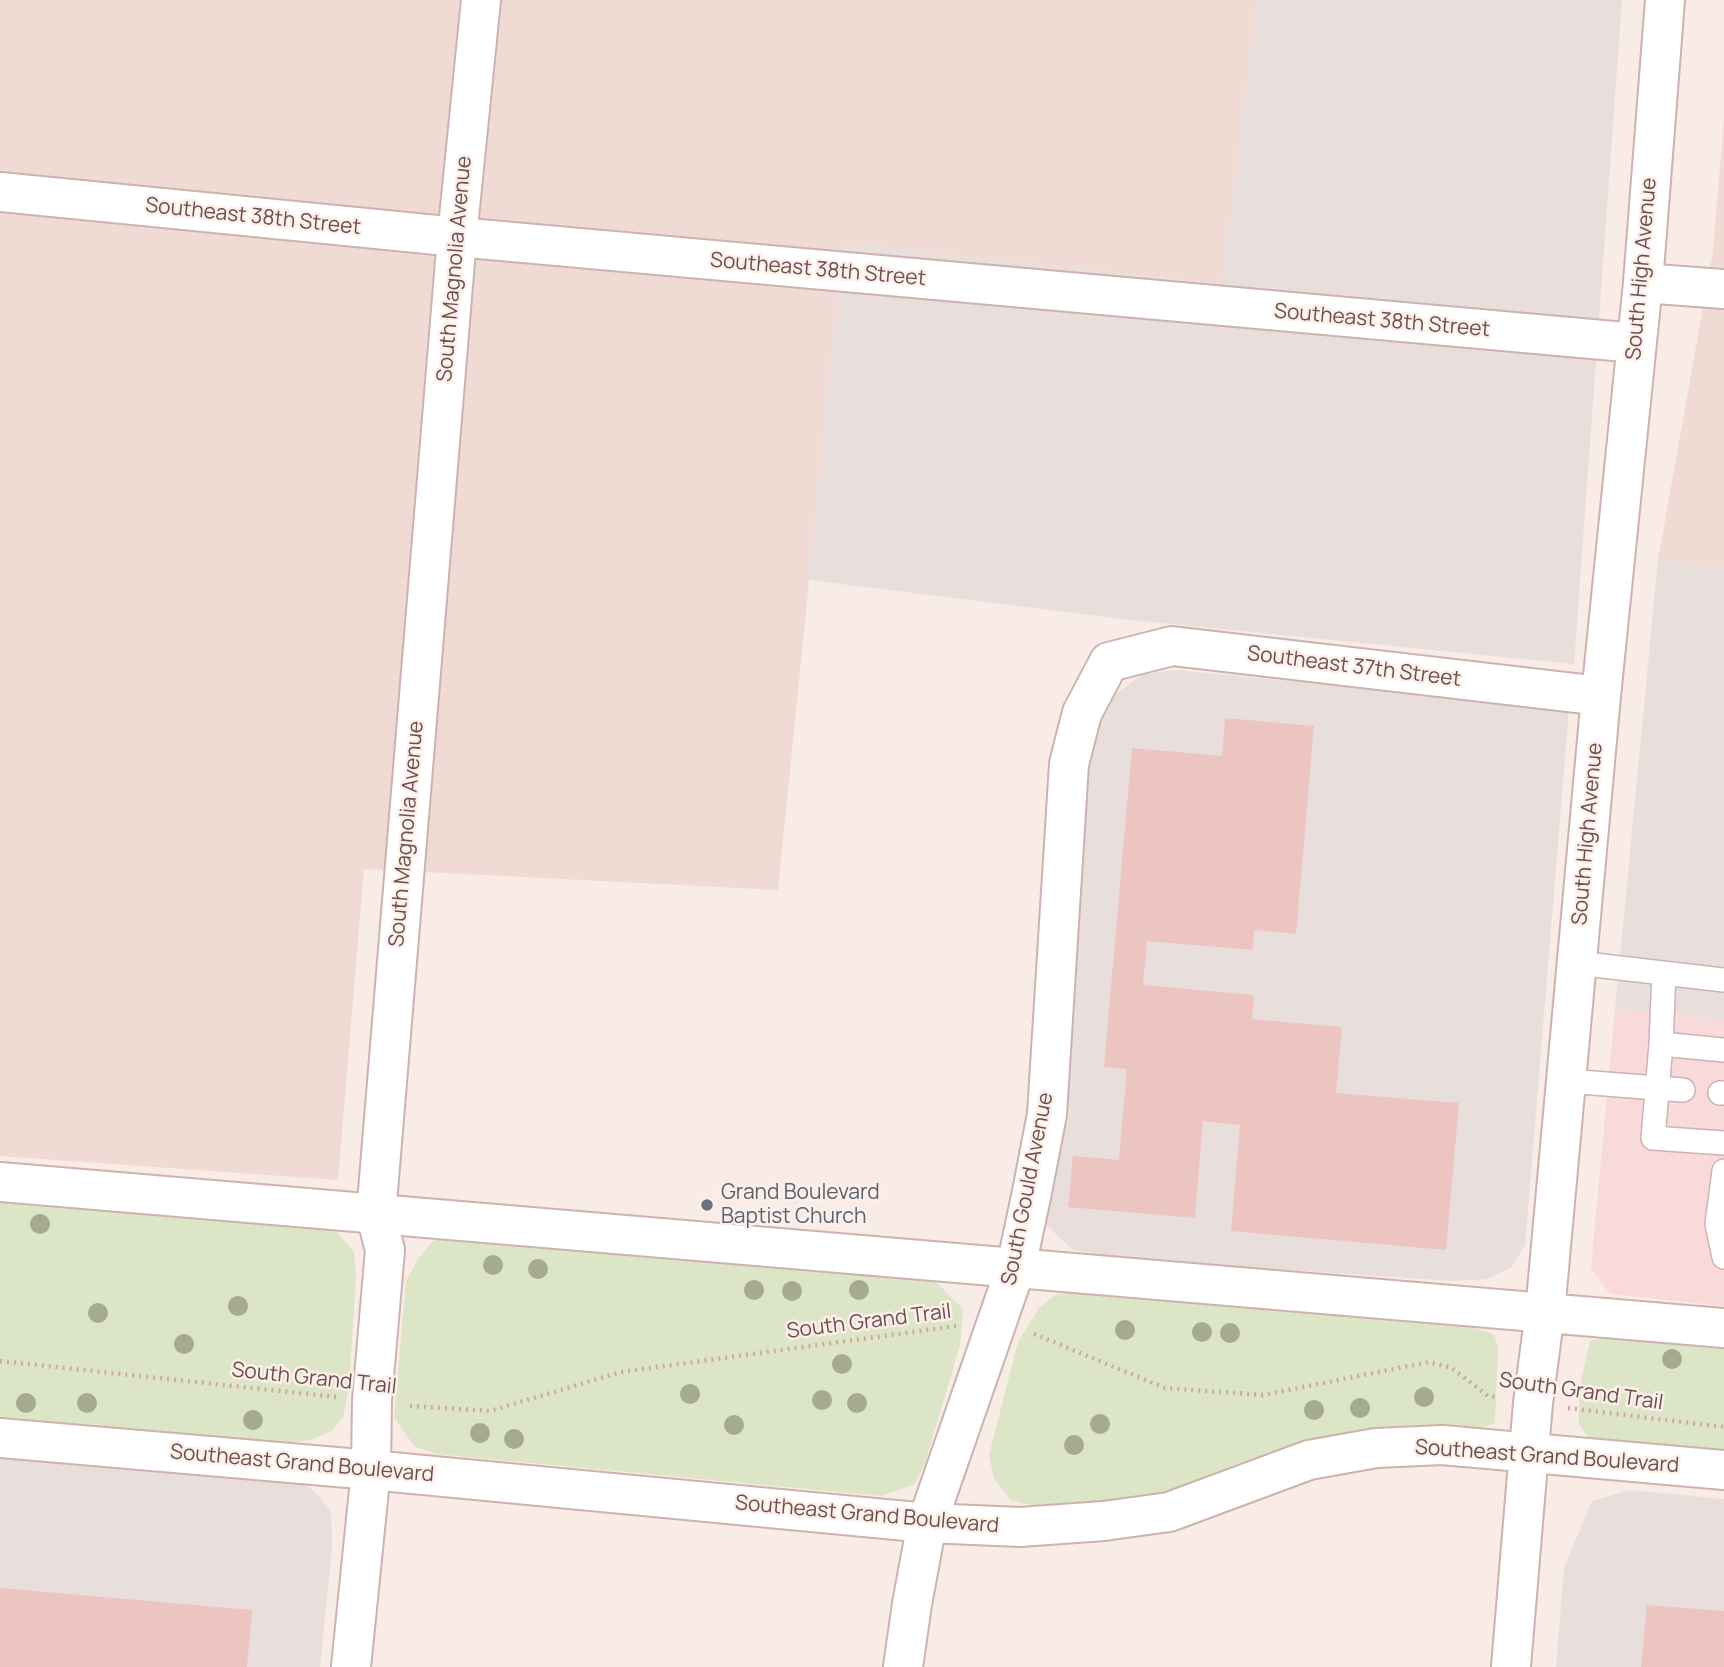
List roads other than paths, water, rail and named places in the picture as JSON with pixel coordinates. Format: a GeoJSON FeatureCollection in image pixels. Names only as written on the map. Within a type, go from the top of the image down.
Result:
{"type":"FeatureCollection","features":[{"type":"Feature","properties":{"kind":"street","name":"South Magnolia Avenue"},"geometry":{"type":"LineString","coordinates":[[351,1667],[371,1470],[372,1400],[385,1250],[376,1215],[457,237],[481,0]]}},
{"type":"Feature","properties":{"kind":"street","name":"South High Avenue"},"geometry":{"type":"LineString","coordinates":[[1511,1667],[1533,1403],[1545,1312],[1601,696],[1643,283],[1665,0]]}},
{"type":"Feature","properties":{"kind":"street","name":"Southeast 38th Street"},"geometry":{"type":"LineString","coordinates":[[0,192],[457,237],[1636,343]]}},
{"type":"Feature","properties":{"kind":"street"},"geometry":{"type":"LineString","coordinates":[[1643,283],[1724,289]]}},
{"type":"Feature","properties":{"kind":"street","name":"Southeast 37th Street"},"geometry":{"type":"LineString","coordinates":[[1109,662],[1172,646],[1601,696]]}},
{"type":"Feature","properties":{"kind":"street","name":"South Gould Avenue"},"geometry":{"type":"LineString","coordinates":[[903,1667],[927,1523],[1016,1267],[1047,1114],[1069,764],[1082,713],[1109,662]]}},
{"type":"Feature","properties":{"kind":"street"},"geometry":{"type":"LineString","coordinates":[[0,1182],[1724,1328]]}},
{"type":"Feature","properties":{"kind":"street","name":"Southeast Grand Boulevard"},"geometry":{"type":"LineString","coordinates":[[0,1438],[927,1523],[1020,1527],[1104,1521],[1169,1512],[1309,1460],[1376,1448],[1443,1445],[1724,1470]]}},
{"type":"Feature","properties":{"kind":"lane"},"geometry":{"type":"LineString","coordinates":[[1577,963],[1724,980]]}},
{"type":"Feature","properties":{"kind":"lane"},"geometry":{"type":"LineString","coordinates":[[1664,973],[1653,1138],[1724,1143]]}},
{"type":"Feature","properties":{"kind":"lane"},"geometry":{"type":"LineString","coordinates":[[1661,1044],[1724,1050]]}},
{"type":"Feature","properties":{"kind":"lane"},"geometry":{"type":"LineString","coordinates":[[1567,1081],[1683,1090]]}},
{"type":"Feature","properties":{"kind":"lane"},"geometry":{"type":"LineString","coordinates":[[1724,1171],[1717,1224],[1724,1257]]}},
{"type":"Feature","properties":{"kind":"place","name":"Grand Boulevard Baptist Church"},"geometry":{"type":"Point","coordinates":[707,1205]}}]}
